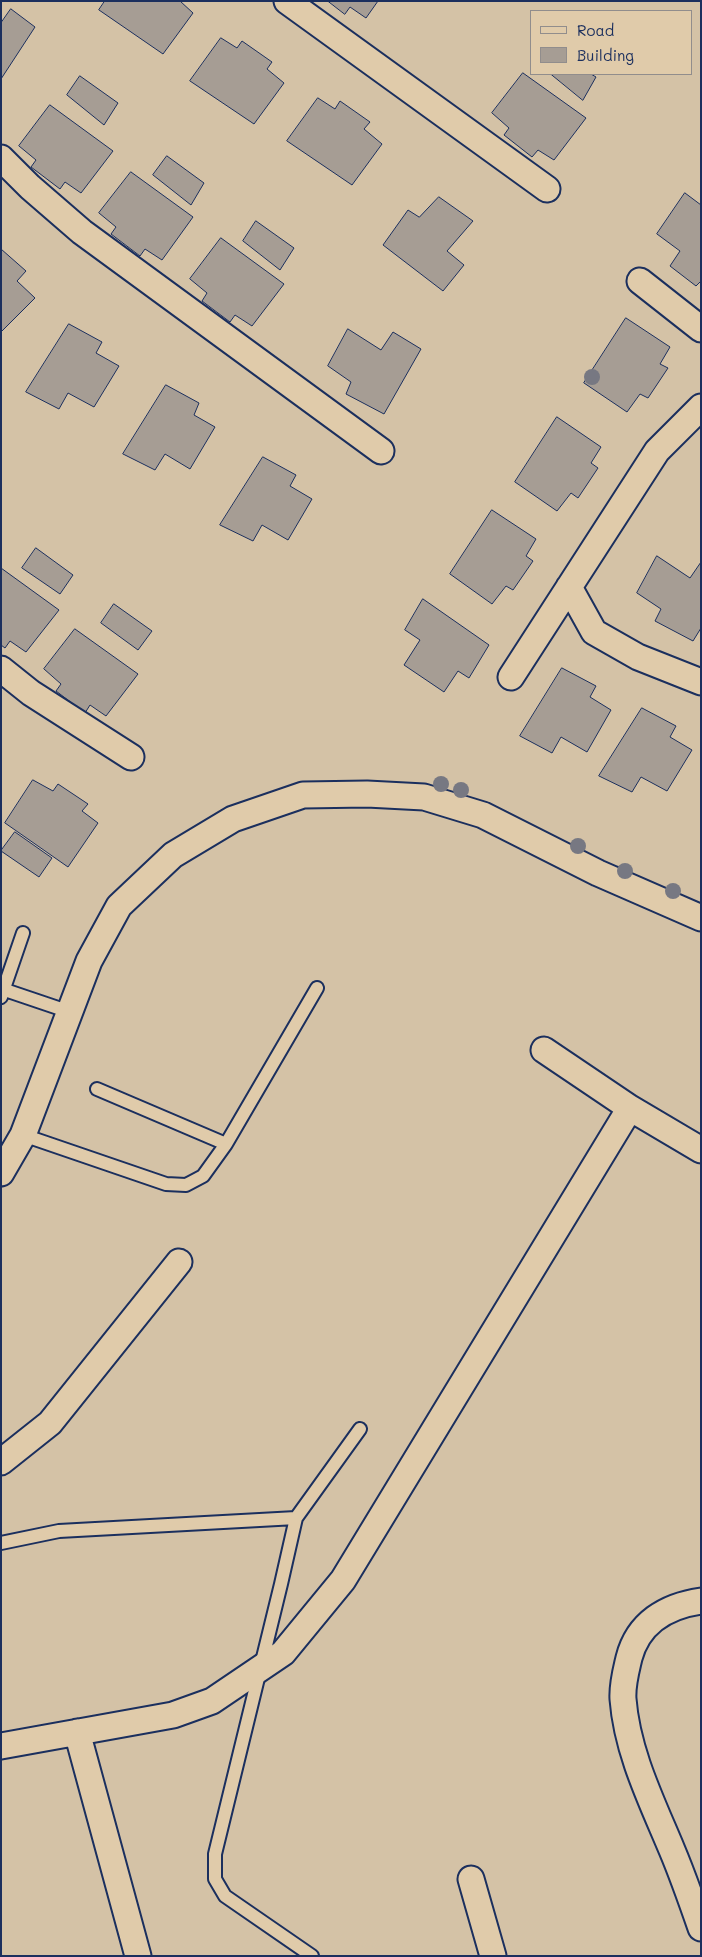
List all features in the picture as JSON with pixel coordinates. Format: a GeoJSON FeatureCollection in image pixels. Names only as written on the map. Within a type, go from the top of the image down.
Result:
{"type":"FeatureCollection","features":[{"type":"Feature","properties":{"kind":"street"},"geometry":{"type":"LineString","coordinates":[[287,1],[547,189]]}},
{"type":"Feature","properties":{"kind":"street"},"geometry":{"type":"LineString","coordinates":[[1,158],[30,187],[82,232],[381,451]]}},
{"type":"Feature","properties":{"kind":"street"},"geometry":{"type":"LineString","coordinates":[[640,281],[701,328]]}},
{"type":"Feature","properties":{"kind":"street"},"geometry":{"type":"LineString","coordinates":[[511,677],[657,451],[701,407]]}},
{"type":"Feature","properties":{"kind":"street"},"geometry":{"type":"LineString","coordinates":[[570,587],[594,632],[638,657],[701,682]]}},
{"type":"Feature","properties":{"kind":"street"},"geometry":{"type":"LineString","coordinates":[[1,669],[32,693],[131,757]]}},
{"type":"Feature","properties":{"kind":"street"},"geometry":{"type":"LineString","coordinates":[[1,1173],[23,1135],[89,961],[119,906],[173,855],[233,819],[303,795],[367,794],[424,797],[483,816],[598,873],[701,918]]}},
{"type":"Feature","properties":{"kind":"street"},"geometry":{"type":"LineString","coordinates":[[544,1050],[630,1108],[701,1150]]}},
{"type":"Feature","properties":{"kind":"street"},"geometry":{"type":"LineString","coordinates":[[1,1746],[173,1715],[189,1710],[212,1701],[283,1653],[343,1580],[630,1108]]}},
{"type":"Feature","properties":{"kind":"street"},"geometry":{"type":"LineString","coordinates":[[1,1462],[50,1423],[179,1262]]}},
{"type":"Feature","properties":{"kind":"street"},"geometry":{"type":"LineString","coordinates":[[701,1601],[672,1608],[657,1615],[645,1627],[635,1641],[630,1653],[623,1686],[628,1732],[640,1772],[680,1869],[701,1928]]}},
{"type":"Feature","properties":{"kind":"street"},"geometry":{"type":"LineString","coordinates":[[77,1732],[138,1956]]}},
{"type":"Feature","properties":{"kind":"street"},"geometry":{"type":"LineString","coordinates":[[471,1879],[493,1956]]}},
{"type":"Feature","properties":{"kind":"lane"},"geometry":{"type":"LineString","coordinates":[[23,933],[3,993],[70,1012]]}},
{"type":"Feature","properties":{"kind":"lane"},"geometry":{"type":"LineString","coordinates":[[23,1135],[166,1184],[186,1185],[203,1176],[226,1144],[317,988]]}},
{"type":"Feature","properties":{"kind":"lane"},"geometry":{"type":"LineString","coordinates":[[97,1089],[226,1144]]}},
{"type":"Feature","properties":{"kind":"lane"},"geometry":{"type":"LineString","coordinates":[[312,1956],[225,1896],[216,1879],[215,1854],[296,1518],[360,1429]]}},
{"type":"Feature","properties":{"kind":"lane"},"geometry":{"type":"LineString","coordinates":[[1,1543],[59,1531],[296,1518]]}},
{"type":"Feature","properties":{"kind":"building"},"geometry":{"type":"Polygon","coordinates":[[[105,1],[180,1],[193,13],[163,54],[99,10],[105,1]]]}},
{"type":"Feature","properties":{"kind":"building"},"geometry":{"type":"Polygon","coordinates":[[[328,1],[378,1],[366,18],[350,7],[345,14],[328,1]]]}},
{"type":"Feature","properties":{"kind":"building"},"geometry":{"type":"Polygon","coordinates":[[[11,9],[35,27],[1,79],[1,23],[11,9]]]}},
{"type":"Feature","properties":{"kind":"building"},"geometry":{"type":"Polygon","coordinates":[[[221,38],[237,48],[242,41],[272,62],[267,69],[284,83],[254,124],[190,81],[221,38]]]}},
{"type":"Feature","properties":{"kind":"building"},"geometry":{"type":"Polygon","coordinates":[[[523,73],[586,118],[554,160],[538,150],[532,157],[504,135],[509,128],[492,113],[523,73]]]}},
{"type":"Feature","properties":{"kind":"building"},"geometry":{"type":"Polygon","coordinates":[[[552,75],[593,75],[596,77],[583,100],[552,75]]]}},
{"type":"Feature","properties":{"kind":"building"},"geometry":{"type":"Polygon","coordinates":[[[80,76],[118,103],[104,125],[67,95],[80,76]]]}},
{"type":"Feature","properties":{"kind":"building"},"geometry":{"type":"Polygon","coordinates":[[[318,98],[335,109],[340,101],[370,122],[364,129],[382,144],[352,185],[287,141],[318,98]]]}},
{"type":"Feature","properties":{"kind":"building"},"geometry":{"type":"Polygon","coordinates":[[[50,105],[113,151],[81,193],[65,182],[60,189],[31,167],[36,160],[19,146],[50,105]]]}},
{"type":"Feature","properties":{"kind":"building"},"geometry":{"type":"Polygon","coordinates":[[[167,156],[204,183],[191,205],[153,175],[167,156]]]}},
{"type":"Feature","properties":{"kind":"building"},"geometry":{"type":"Polygon","coordinates":[[[131,172],[193,217],[162,260],[145,249],[140,256],[111,234],[116,227],[99,213],[131,172]]]}},
{"type":"Feature","properties":{"kind":"building"},"geometry":{"type":"Polygon","coordinates":[[[685,193],[701,205],[701,281],[696,286],[670,266],[680,251],[657,234],[685,193]]]}},
{"type":"Feature","properties":{"kind":"building"},"geometry":{"type":"Polygon","coordinates":[[[439,197],[473,221],[447,251],[464,265],[443,291],[383,245],[408,210],[419,217],[439,197]]]}},
{"type":"Feature","properties":{"kind":"building"},"geometry":{"type":"Polygon","coordinates":[[[256,221],[294,248],[280,270],[243,241],[256,221]]]}},
{"type":"Feature","properties":{"kind":"building"},"geometry":{"type":"Polygon","coordinates":[[[221,238],[284,284],[252,326],[235,315],[230,322],[202,301],[207,293],[190,279],[221,238]]]}},
{"type":"Feature","properties":{"kind":"building"},"geometry":{"type":"Polygon","coordinates":[[[1,249],[26,271],[17,281],[35,298],[1,332],[1,249]]]}},
{"type":"Feature","properties":{"kind":"building"},"geometry":{"type":"Polygon","coordinates":[[[626,318],[670,347],[660,364],[668,368],[648,398],[640,394],[627,412],[584,383],[626,318]]]}},
{"type":"Feature","properties":{"kind":"building"},"geometry":{"type":"Polygon","coordinates":[[[69,324],[102,342],[96,353],[119,366],[94,407],[68,393],[59,409],[26,392],[69,324]]]}},
{"type":"Feature","properties":{"kind":"building"},"geometry":{"type":"Polygon","coordinates":[[[348,329],[381,350],[393,332],[421,349],[384,414],[346,394],[351,382],[328,366],[348,329]]]}},
{"type":"Feature","properties":{"kind":"building"},"geometry":{"type":"Polygon","coordinates":[[[166,385],[199,403],[194,415],[215,427],[190,469],[165,454],[155,470],[123,454],[166,385]]]}},
{"type":"Feature","properties":{"kind":"building"},"geometry":{"type":"Polygon","coordinates":[[[557,417],[601,447],[591,463],[598,468],[578,498],[571,493],[557,511],[515,482],[557,417]]]}},
{"type":"Feature","properties":{"kind":"building"},"geometry":{"type":"Polygon","coordinates":[[[263,457],[296,475],[290,486],[312,499],[288,540],[262,525],[253,541],[220,525],[263,457]]]}},
{"type":"Feature","properties":{"kind":"building"},"geometry":{"type":"Polygon","coordinates":[[[492,510],[536,539],[526,556],[533,561],[513,590],[506,586],[492,604],[450,574],[492,510]]]}},
{"type":"Feature","properties":{"kind":"building"},"geometry":{"type":"Polygon","coordinates":[[[36,548],[73,575],[60,594],[22,568],[36,548]]]}},
{"type":"Feature","properties":{"kind":"building"},"geometry":{"type":"Polygon","coordinates":[[[657,556],[690,578],[701,562],[701,628],[693,641],[655,621],[661,609],[637,593],[657,556]]]}},
{"type":"Feature","properties":{"kind":"building"},"geometry":{"type":"Polygon","coordinates":[[[1,568],[59,610],[26,652],[10,641],[5,648],[1,645],[1,568]]]}},
{"type":"Feature","properties":{"kind":"building"},"geometry":{"type":"Polygon","coordinates":[[[423,599],[489,645],[469,678],[458,671],[444,692],[404,665],[420,640],[405,630],[423,599]]]}},
{"type":"Feature","properties":{"kind":"building"},"geometry":{"type":"Polygon","coordinates":[[[114,604],[152,631],[138,650],[101,623],[114,604]]]}},
{"type":"Feature","properties":{"kind":"building"},"geometry":{"type":"Polygon","coordinates":[[[75,629],[138,674],[106,716],[90,705],[85,713],[56,691],[61,684],[44,669],[75,629]]]}},
{"type":"Feature","properties":{"kind":"building"},"geometry":{"type":"Polygon","coordinates":[[[562,668],[596,686],[590,697],[611,710],[587,752],[561,737],[552,753],[520,736],[562,668]]]}},
{"type":"Feature","properties":{"kind":"building"},"geometry":{"type":"Polygon","coordinates":[[[642,708],[676,726],[670,737],[692,750],[667,791],[641,777],[632,792],[599,776],[642,708]]]}},
{"type":"Feature","properties":{"kind":"building"},"geometry":{"type":"Polygon","coordinates":[[[33,780],[53,791],[58,784],[88,804],[82,811],[98,823],[68,867],[5,823],[33,780]]]}},
{"type":"Feature","properties":{"kind":"building"},"geometry":{"type":"Polygon","coordinates":[[[15,832],[52,858],[39,877],[1,851],[15,832]]]}}]}
